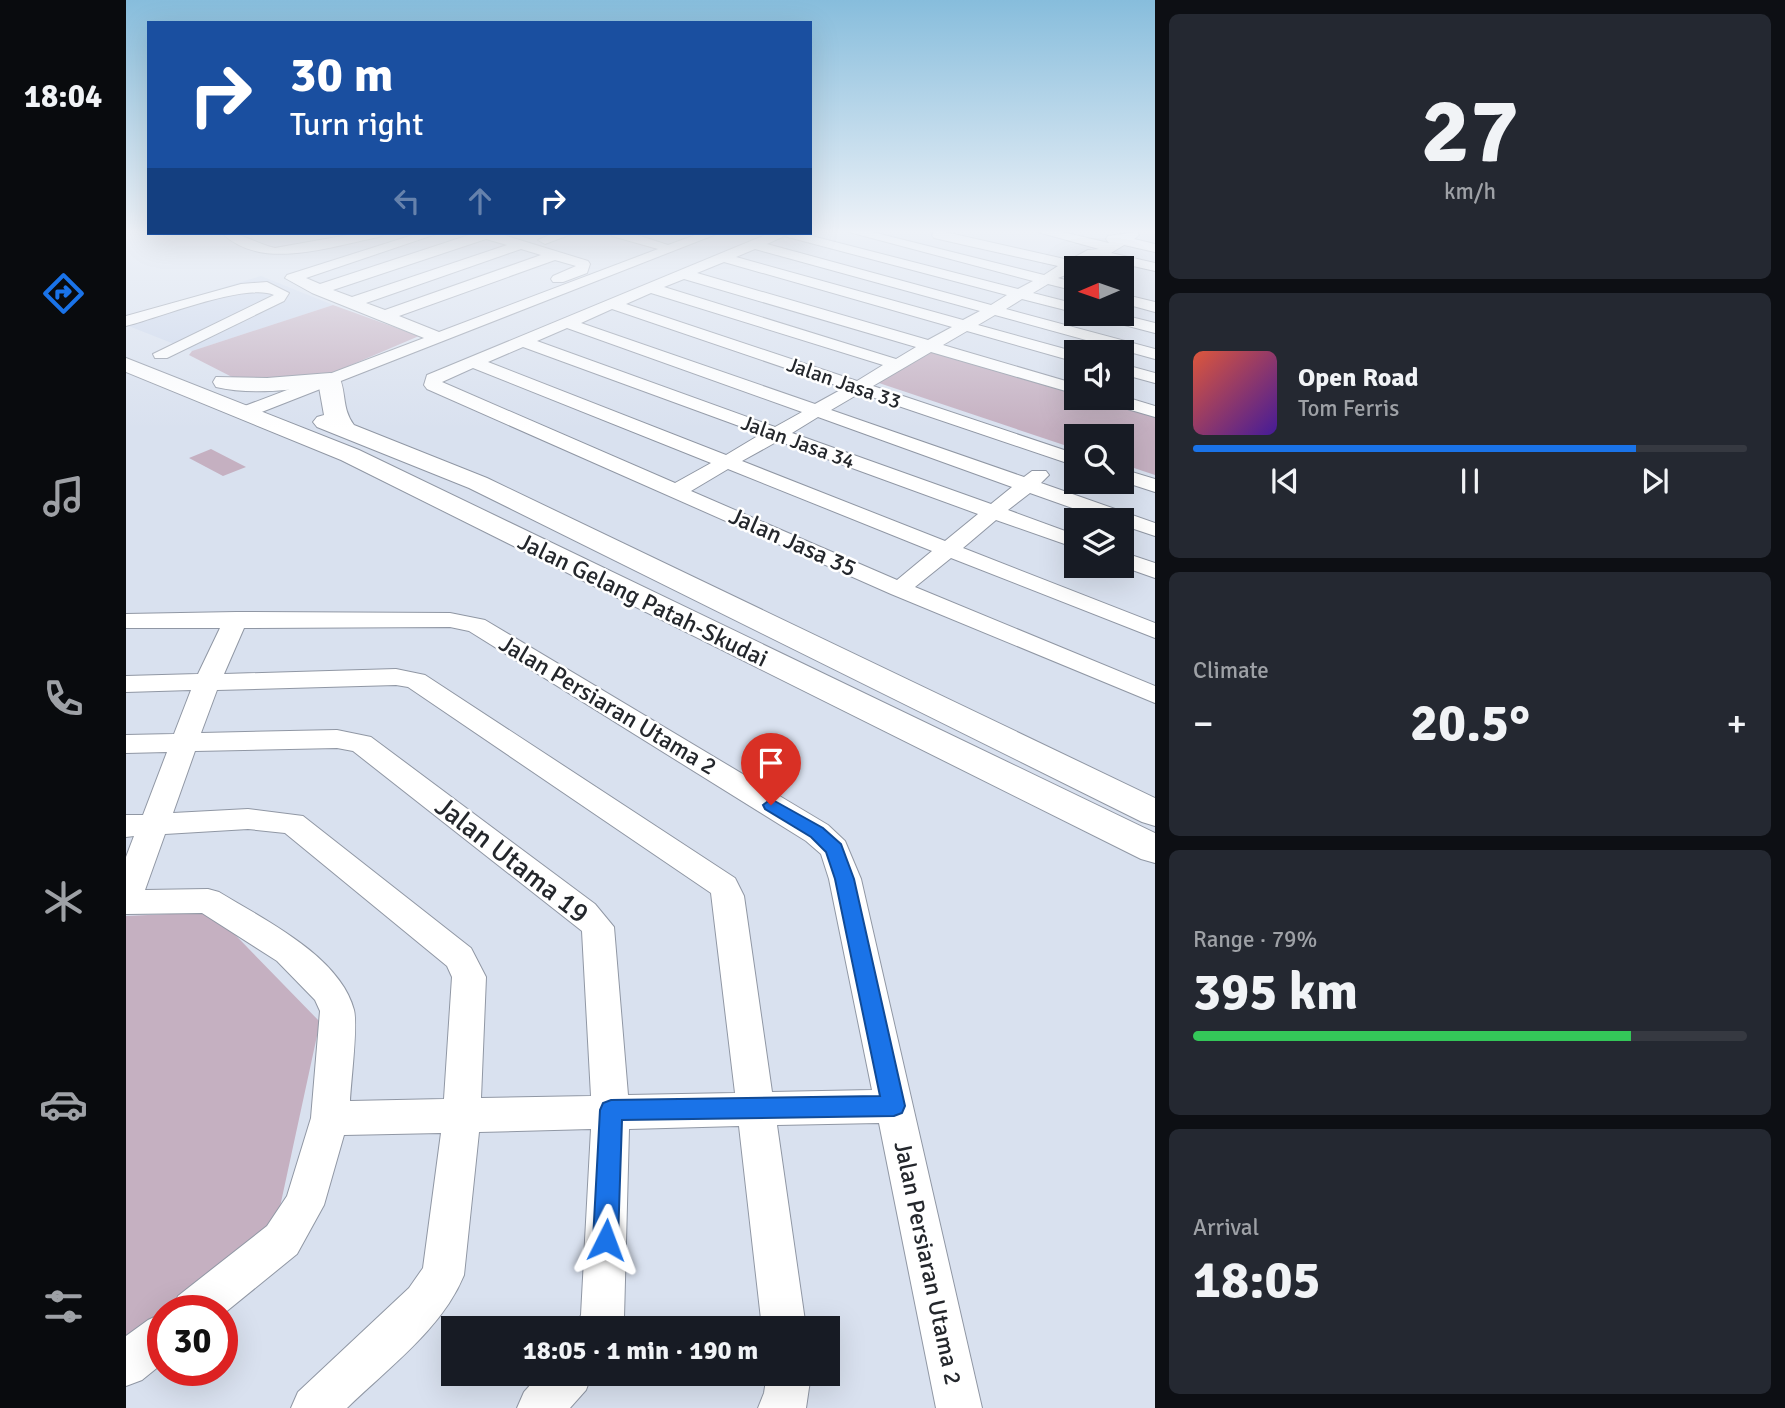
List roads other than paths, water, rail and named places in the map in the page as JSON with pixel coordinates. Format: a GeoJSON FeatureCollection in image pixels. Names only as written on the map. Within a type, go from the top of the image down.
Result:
{"type":"FeatureCollection","features":[{"type":"Feature","properties":{"kind":"main road","name":"Jalan Gelang Patah-Skudai"},"geometry":{"type":"LineString","coordinates":[[138,344],[224,382],[259,407],[549,555],[1155,849]]}},
{"type":"Feature","properties":{"kind":"main road","name":"Jalan Gelang Patah-Skudai"},"geometry":{"type":"LineString","coordinates":[[126,363],[259,407],[344,428],[478,483],[1155,813]]}},
{"type":"Feature","properties":{"kind":"main road"},"geometry":{"type":"LineString","coordinates":[[224,382],[267,385],[330,380],[333,409],[337,421],[344,428]]}},
{"type":"Feature","properties":{"kind":"main road"},"geometry":{"type":"LineString","coordinates":[[549,555],[499,517],[500,512],[511,509],[581,533]]}},
{"type":"Feature","properties":{"kind":"street"},"geometry":{"type":"LineString","coordinates":[[126,321],[208,298]]}},
{"type":"Feature","properties":{"kind":"street"},"geometry":{"type":"LineString","coordinates":[[161,354],[279,298]]}},
{"type":"Feature","properties":{"kind":"street"},"geometry":{"type":"LineString","coordinates":[[337,298],[439,338]]}},
{"type":"Feature","properties":{"kind":"street"},"geometry":{"type":"LineString","coordinates":[[350,303],[366,298]]}},
{"type":"Feature","properties":{"kind":"street"},"geometry":{"type":"LineString","coordinates":[[384,316],[436,298]]}},
{"type":"Feature","properties":{"kind":"street"},"geometry":{"type":"LineString","coordinates":[[422,331],[509,298]]}},
{"type":"Feature","properties":{"kind":"street"},"geometry":{"type":"LineString","coordinates":[[259,407],[543,298]]}},
{"type":"Feature","properties":{"kind":"street"},"geometry":{"type":"LineString","coordinates":[[473,362],[627,298]]}},
{"type":"Feature","properties":{"kind":"street"},"geometry":{"type":"LineString","coordinates":[[681,298],[896,364]]}},
{"type":"Feature","properties":{"kind":"street"},"geometry":{"type":"LineString","coordinates":[[765,298],[1064,385]]}},
{"type":"Feature","properties":{"kind":"street"},"geometry":{"type":"LineString","coordinates":[[864,298],[1064,354]]}},
{"type":"Feature","properties":{"kind":"street"},"geometry":{"type":"LineString","coordinates":[[946,298],[1155,354]]}},
{"type":"Feature","properties":{"kind":"street"},"geometry":{"type":"LineString","coordinates":[[678,490],[1013,298]]}},
{"type":"Feature","properties":{"kind":"street"},"geometry":{"type":"LineString","coordinates":[[1034,298],[1064,306]]}},
{"type":"Feature","properties":{"kind":"street"},"geometry":{"type":"LineString","coordinates":[[1134,302],[1155,307]]}},
{"type":"Feature","properties":{"kind":"street","name":"Jalan Jasa 33"},"geometry":{"type":"LineString","coordinates":[[612,304],[1064,456]]}},
{"type":"Feature","properties":{"kind":"street"},"geometry":{"type":"LineString","coordinates":[[151,314],[200,337]]}},
{"type":"Feature","properties":{"kind":"street"},"geometry":{"type":"LineString","coordinates":[[564,322],[1155,530]]}},
{"type":"Feature","properties":{"kind":"street"},"geometry":{"type":"LineString","coordinates":[[1134,323],[1155,328]]}},
{"type":"Feature","properties":{"kind":"street","name":"Jalan Jasa 34"},"geometry":{"type":"LineString","coordinates":[[521,341],[1064,538]]}},
{"type":"Feature","properties":{"kind":"street"},"geometry":{"type":"LineString","coordinates":[[473,362],[1155,631]]}},
{"type":"Feature","properties":{"kind":"street","name":"Jalan Jasa 35"},"geometry":{"type":"LineString","coordinates":[[473,362],[433,379],[433,385],[899,589],[1155,695]]}},
{"type":"Feature","properties":{"kind":"street"},"geometry":{"type":"LineString","coordinates":[[1134,372],[1155,378]]}},
{"type":"Feature","properties":{"kind":"street"},"geometry":{"type":"LineString","coordinates":[[1135,406],[1155,390]]}},
{"type":"Feature","properties":{"kind":"street"},"geometry":{"type":"LineString","coordinates":[[1135,406],[1155,412]]}},
{"type":"Feature","properties":{"kind":"street"},"geometry":{"type":"LineString","coordinates":[[899,589],[1028,485],[1064,461]]}},
{"type":"Feature","properties":{"kind":"street"},"geometry":{"type":"LineString","coordinates":[[1134,479],[1155,486]]}},
{"type":"Feature","properties":{"kind":"street"},"geometry":{"type":"LineString","coordinates":[[1134,563],[1155,571]]}},
{"type":"Feature","properties":{"kind":"street"},"geometry":{"type":"LineString","coordinates":[[213,1295],[282,1240],[304,1205],[330,1118],[337,1011],[329,992],[289,952],[208,901],[126,900],[141,825],[184,742],[207,682],[236,619]]}},
{"type":"Feature","properties":{"kind":"street","name":"Jalan Persiaran Utama 2"},"geometry":{"type":"LineString","coordinates":[[126,621],[450,620],[476,625],[817,833],[834,849],[845,879],[959,1408]]}},
{"type":"Feature","properties":{"kind":"street"},"geometry":{"type":"LineString","coordinates":[[126,684],[396,677],[416,681],[724,886],[728,896],[782,1316]]}},
{"type":"Feature","properties":{"kind":"street","name":"Jalan Utama 19"},"geometry":{"type":"LineString","coordinates":[[126,744],[337,739],[361,743],[584,913],[597,927],[611,1110],[602,1316]]}},
{"type":"Feature","properties":{"kind":"street"},"geometry":{"type":"LineString","coordinates":[[141,825],[248,819],[293,822],[459,957],[469,977],[462,1115],[443,1275],[424,1303],[314,1408]]}},
{"type":"Feature","properties":{"kind":"street"},"geometry":{"type":"LineString","coordinates":[[330,1118],[894,1106]]}},
{"type":"Feature","properties":{"kind":"street"},"geometry":{"type":"LineString","coordinates":[[126,1364],[147,1348]]}},
{"type":"Feature","properties":{"kind":"street"},"geometry":{"type":"LineString","coordinates":[[540,1408],[559,1386]]}},
{"type":"Feature","properties":{"kind":"street"},"geometry":{"type":"LineString","coordinates":[[781,1408],[786,1401],[788,1386]]}}]}
